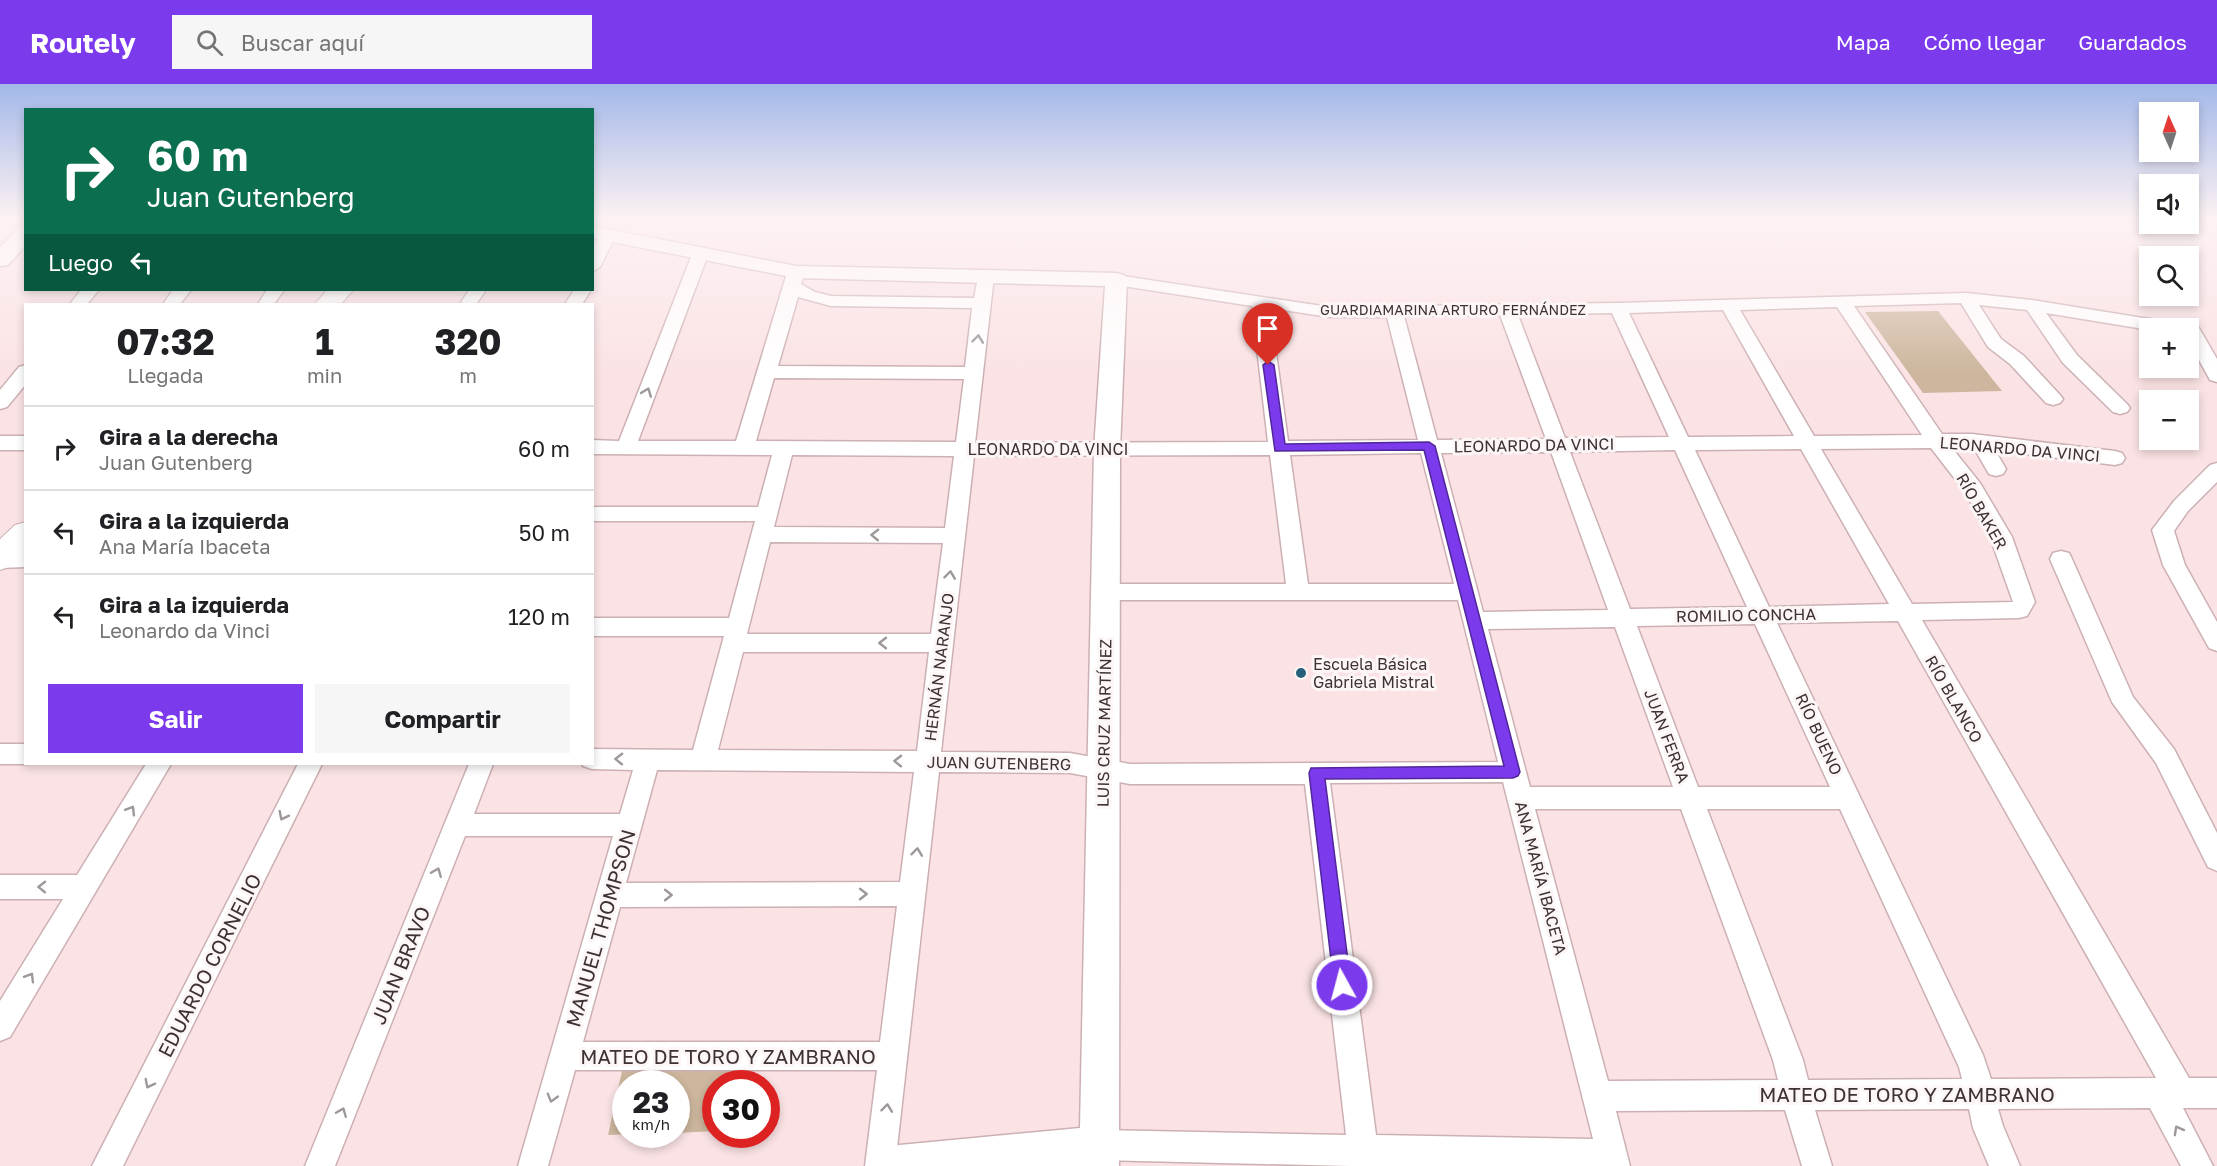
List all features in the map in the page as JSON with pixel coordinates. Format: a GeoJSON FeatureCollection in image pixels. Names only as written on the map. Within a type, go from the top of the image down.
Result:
{"type":"FeatureCollection","features":[{"type":"Feature","properties":{"kind":"main road"},"geometry":{"type":"LineString","coordinates":[[329,303],[339,291]]}},
{"type":"Feature","properties":{"kind":"main road"},"geometry":{"type":"LineString","coordinates":[[0,559],[24,535]]}},
{"type":"Feature","properties":{"kind":"street"},"geometry":{"type":"LineString","coordinates":[[626,447],[694,270]]}},
{"type":"Feature","properties":{"kind":"street","name":"GUARDIAMARINA ARTURO FERNÁNDEZ"},"geometry":{"type":"LineString","coordinates":[[765,270],[794,279],[849,275],[1116,280],[1329,312],[1618,308],[1966,298],[2032,305],[2139,322]]}},
{"type":"Feature","properties":{"kind":"street","name":"HERNÁN NARANJO"},"geometry":{"type":"LineString","coordinates":[[880,1166],[985,276]]}},
{"type":"Feature","properties":{"kind":"street","name":"GUARDIAMARINA ARTURO FERNÁNDEZ"},"geometry":{"type":"LineString","coordinates":[[794,279],[809,296],[831,301],[982,303]]}},
{"type":"Feature","properties":{"kind":"street"},"geometry":{"type":"LineString","coordinates":[[744,448],[794,279]]}},
{"type":"Feature","properties":{"kind":"street","name":"LUIS CRUZ MARTÍNEZ"},"geometry":{"type":"LineString","coordinates":[[1099,1155],[1107,450],[1116,280]]}},
{"type":"Feature","properties":{"kind":"street"},"geometry":{"type":"LineString","coordinates":[[79,303],[89,291]]}},
{"type":"Feature","properties":{"kind":"street"},"geometry":{"type":"LineString","coordinates":[[172,303],[181,291]]}},
{"type":"Feature","properties":{"kind":"street"},"geometry":{"type":"LineString","coordinates":[[1966,298],[1994,343],[2017,360],[2053,399]]}},
{"type":"Feature","properties":{"kind":"street","name":"RÍO BAKER"},"geometry":{"type":"LineString","coordinates":[[1841,300],[1936,441],[1973,488],[2001,537],[2024,602],[2019,610]]}},
{"type":"Feature","properties":{"kind":"street"},"geometry":{"type":"LineString","coordinates":[[1260,303],[1298,592]]}},
{"type":"Feature","properties":{"kind":"street","name":"RÍO BLANCO"},"geometry":{"type":"LineString","coordinates":[[1728,304],[1905,612],[2170,1093],[2198,1166]]}},
{"type":"Feature","properties":{"kind":"street"},"geometry":{"type":"LineString","coordinates":[[2032,305],[2070,359],[2121,408]]}},
{"type":"Feature","properties":{"kind":"street","name":"RÍO BUENO"},"geometry":{"type":"LineString","coordinates":[[1618,308],[1973,1065],[1988,1128],[2005,1166]]}},
{"type":"Feature","properties":{"kind":"street","name":"JUAN FERRA"},"geometry":{"type":"LineString","coordinates":[[1507,309],[1788,1060],[1806,1136],[1817,1166]]}},
{"type":"Feature","properties":{"kind":"street","name":"ANA MARÍA IBACETA"},"geometry":{"type":"LineString","coordinates":[[1394,311],[1613,1161]]}},
{"type":"Feature","properties":{"kind":"street"},"geometry":{"type":"LineString","coordinates":[[2199,333],[2217,336]]}},
{"type":"Feature","properties":{"kind":"street"},"geometry":{"type":"LineString","coordinates":[[2199,346],[2217,376]]}},
{"type":"Feature","properties":{"kind":"street"},"geometry":{"type":"LineString","coordinates":[[767,372],[974,373]]}},
{"type":"Feature","properties":{"kind":"street"},"geometry":{"type":"LineString","coordinates":[[0,403],[24,373]]}},
{"type":"Feature","properties":{"kind":"street","name":"LEONARDO DA VINCI"},"geometry":{"type":"LineString","coordinates":[[594,447],[1107,450],[1936,441],[1980,442],[2115,458]]}},
{"type":"Feature","properties":{"kind":"street"},"geometry":{"type":"LineString","coordinates":[[1980,442],[1996,469]]}},
{"type":"Feature","properties":{"kind":"street"},"geometry":{"type":"LineString","coordinates":[[0,443],[24,443]]}},
{"type":"Feature","properties":{"kind":"street"},"geometry":{"type":"LineString","coordinates":[[703,760],[784,448]]}},
{"type":"Feature","properties":{"kind":"street"},"geometry":{"type":"LineString","coordinates":[[2217,470],[2181,506],[2163,530],[2174,565],[2217,642]]}},
{"type":"Feature","properties":{"kind":"street"},"geometry":{"type":"LineString","coordinates":[[594,514],[954,536]]}},
{"type":"Feature","properties":{"kind":"street"},"geometry":{"type":"LineString","coordinates":[[0,559],[24,559]]}},
{"type":"Feature","properties":{"kind":"street"},"geometry":{"type":"LineString","coordinates":[[2061,559],[2124,702],[2164,756],[2217,859]]}},
{"type":"Feature","properties":{"kind":"street"},"geometry":{"type":"LineString","coordinates":[[1106,592],[1467,592]]}},
{"type":"Feature","properties":{"kind":"street","name":"ROMILIO CONCHA"},"geometry":{"type":"LineString","coordinates":[[1474,621],[2019,610]]}},
{"type":"Feature","properties":{"kind":"street"},"geometry":{"type":"LineString","coordinates":[[594,627],[942,643]]}},
{"type":"Feature","properties":{"kind":"street","name":"JUAN GUTENBERG"},"geometry":{"type":"LineString","coordinates":[[594,759],[1070,763],[1130,774],[1513,772]]}},
{"type":"Feature","properties":{"kind":"street","name":"MANUEL THOMPSON"},"geometry":{"type":"LineString","coordinates":[[533,1166],[648,759]]}},
{"type":"Feature","properties":{"kind":"street"},"geometry":{"type":"LineString","coordinates":[[0,1027],[158,765]]}},
{"type":"Feature","properties":{"kind":"street","name":"EDUARDO CORNELIO"},"geometry":{"type":"LineString","coordinates":[[108,1166],[309,765]]}},
{"type":"Feature","properties":{"kind":"street","name":"JUAN BRAVO"},"geometry":{"type":"LineString","coordinates":[[320,1166],[481,765]]}},
{"type":"Feature","properties":{"kind":"street"},"geometry":{"type":"LineString","coordinates":[[1316,773],[1364,1158]]}},
{"type":"Feature","properties":{"kind":"street"},"geometry":{"type":"LineString","coordinates":[[1520,798],[1849,798]]}},
{"type":"Feature","properties":{"kind":"street"},"geometry":{"type":"LineString","coordinates":[[456,825],[629,825]]}},
{"type":"Feature","properties":{"kind":"street"},"geometry":{"type":"LineString","coordinates":[[0,887],[84,887]]}},
{"type":"Feature","properties":{"kind":"street"},"geometry":{"type":"LineString","coordinates":[[609,895],[912,894]]}},
{"type":"Feature","properties":{"kind":"street","name":"MATEO DE TORO Y ZAMBRANO"},"geometry":{"type":"LineString","coordinates":[[564,1056],[893,1056]]}},
{"type":"Feature","properties":{"kind":"street","name":"MATEO DE TORO Y ZAMBRANO"},"geometry":{"type":"LineString","coordinates":[[1597,1096],[2217,1093]]}},
{"type":"Feature","properties":{"kind":"street"},"geometry":{"type":"LineString","coordinates":[[889,1166],[1099,1155],[1613,1161]]}},
{"type":"Feature","properties":{"kind":"shaded area"},"geometry":{"type":"Polygon","coordinates":[[[1938,311],[2002,391],[1923,393],[1865,312],[1938,311]]]}},
{"type":"Feature","properties":{"kind":"shaded area"},"geometry":{"type":"Polygon","coordinates":[[[690,1070],[702,1070],[702,1132],[690,1132],[690,1070]]]}},
{"type":"Feature","properties":{"kind":"shaded area"},"geometry":{"type":"Polygon","coordinates":[[[612,1117],[612,1135],[608,1135],[612,1117]]]}},
{"type":"Feature","properties":{"kind":"place","name":"Escuela Básica Gabriela Mistral"},"geometry":{"type":"Point","coordinates":[1301,673]}},
{"type":"Feature","properties":{"kind":"route"},"geometry":{"type":"LineString","coordinates":[[1268,365],[1279,448],[1429,446],[1513,772],[1316,773],[1342,985]]}}]}
